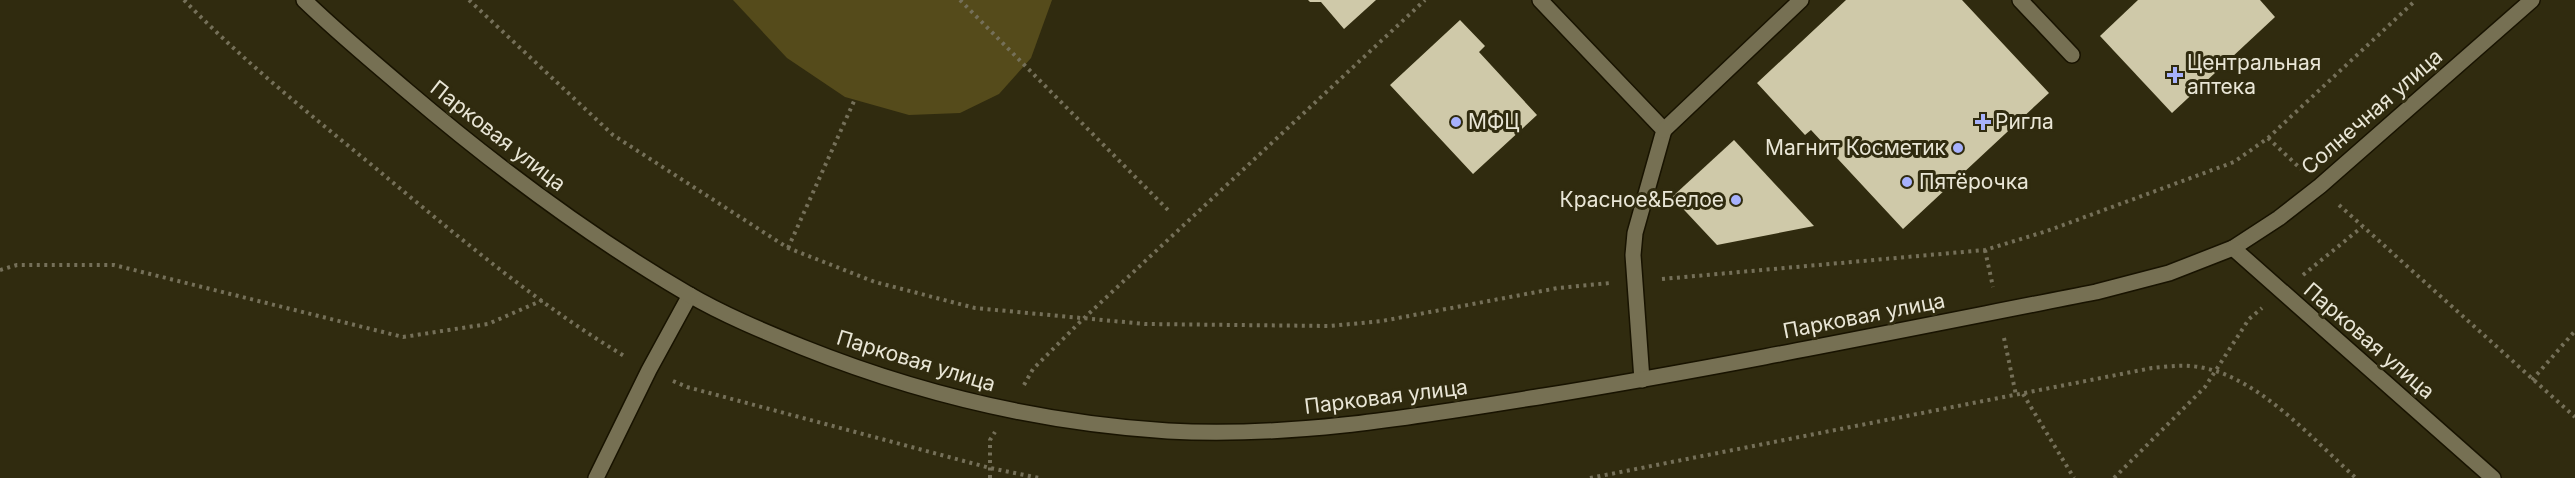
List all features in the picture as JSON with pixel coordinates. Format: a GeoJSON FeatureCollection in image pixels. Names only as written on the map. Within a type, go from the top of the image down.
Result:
{"type":"FeatureCollection","features":[{"type":"Feature","properties":{"kind":"street","name":"Парковая улица"},"geometry":{"type":"LineString","coordinates":[[304,0],[480,154],[588,231],[690,295],[761,330],[845,364],[922,389],[1008,410],[1091,423],[1170,431],[1309,429],[1378,422],[1642,380],[2096,292],[2169,273],[2234,248],[2493,478]]}},
{"type":"Feature","properties":{"kind":"street"},"geometry":{"type":"LineString","coordinates":[[1540,0],[1664,130]]}},
{"type":"Feature","properties":{"kind":"street"},"geometry":{"type":"LineString","coordinates":[[1642,380],[1634,281],[1635,233],[1664,130],[1801,0]]}},
{"type":"Feature","properties":{"kind":"street"},"geometry":{"type":"LineString","coordinates":[[2020,0],[2072,55]]}},
{"type":"Feature","properties":{"kind":"street","name":"Солнечная улица"},"geometry":{"type":"LineString","coordinates":[[2234,248],[2279,218],[2320,186],[2532,0]]}},
{"type":"Feature","properties":{"kind":"street"},"geometry":{"type":"LineString","coordinates":[[596,478],[649,370],[690,295]]}},
{"type":"Feature","properties":{"kind":"path"},"geometry":{"type":"LineString","coordinates":[[184,0],[294,101],[427,211],[543,300],[649,370],[687,387],[990,468],[1040,478]]}},
{"type":"Feature","properties":{"kind":"path"},"geometry":{"type":"LineString","coordinates":[[469,0],[613,135],[788,248],[875,282],[975,308],[1082,320],[1145,324],[1330,326],[1382,321],[1558,288],[1985,249],[2047,231],[2234,162],[2268,138],[2416,0]]}},
{"type":"Feature","properties":{"kind":"path"},"geometry":{"type":"LineString","coordinates":[[960,0],[1168,210]]}},
{"type":"Feature","properties":{"kind":"path"},"geometry":{"type":"LineString","coordinates":[[990,478],[990,440],[1033,369],[1082,320],[1425,0]]}},
{"type":"Feature","properties":{"kind":"path"},"geometry":{"type":"LineString","coordinates":[[788,248],[855,99]]}},
{"type":"Feature","properties":{"kind":"path"},"geometry":{"type":"LineString","coordinates":[[2268,138],[2362,227],[2575,417]]}},
{"type":"Feature","properties":{"kind":"path"},"geometry":{"type":"LineString","coordinates":[[2114,478],[2205,387],[2248,319],[2362,227]]}},
{"type":"Feature","properties":{"kind":"path"},"geometry":{"type":"LineString","coordinates":[[0,270],[17,265],[114,265],[403,337],[488,324],[543,300]]}},
{"type":"Feature","properties":{"kind":"path"},"geometry":{"type":"LineString","coordinates":[[2532,380],[2575,331]]}},
{"type":"Feature","properties":{"kind":"path"},"geometry":{"type":"LineString","coordinates":[[1590,478],[2152,368],[2189,366],[2215,370],[2247,385],[2277,408],[2356,478]]}},
{"type":"Feature","properties":{"kind":"path"},"geometry":{"type":"LineString","coordinates":[[2023,394],[2074,478]]}},
{"type":"Feature","properties":{"kind":"shaded area"},"geometry":{"type":"Polygon","coordinates":[[[733,0],[1052,0],[1031,58],[999,94],[960,113],[909,115],[845,97],[787,58],[733,0]]]}},
{"type":"Feature","properties":{"kind":"building"},"geometry":{"type":"Polygon","coordinates":[[[1308,0],[1376,0],[1344,29],[1321,2],[1308,0]]]}},
{"type":"Feature","properties":{"kind":"building"},"geometry":{"type":"Polygon","coordinates":[[[1846,0],[1962,0],[2049,93],[1903,229],[1811,130],[1805,135],[1757,83],[1846,0]]]}},
{"type":"Feature","properties":{"kind":"building","name":"Центральная аптека"},"geometry":{"type":"Polygon","coordinates":[[[2138,0],[2260,0],[2275,17],[2172,113],[2100,36],[2138,0]]]}},
{"type":"Feature","properties":{"kind":"building"},"geometry":{"type":"Polygon","coordinates":[[[1460,20],[1485,46],[1479,52],[1537,115],[1473,174],[1390,85],[1460,20]]]}},
{"type":"Feature","properties":{"kind":"building"},"geometry":{"type":"Polygon","coordinates":[[[1734,140],[1814,226],[1717,245],[1672,197],[1734,140]]]}},
{"type":"Feature","properties":{"kind":"place","name":"Центральная аптека"},"geometry":{"type":"Point","coordinates":[2175,75]}},
{"type":"Feature","properties":{"kind":"place","name":"МФЦ"},"geometry":{"type":"Point","coordinates":[1456,122]}},
{"type":"Feature","properties":{"kind":"place","name":"Ригла"},"geometry":{"type":"Point","coordinates":[1983,122]}},
{"type":"Feature","properties":{"kind":"place","name":"Магнит Косметик"},"geometry":{"type":"Point","coordinates":[1958,148]}},
{"type":"Feature","properties":{"kind":"place","name":"Пятёрочка"},"geometry":{"type":"Point","coordinates":[1907,182]}},
{"type":"Feature","properties":{"kind":"place","name":"Красное&Белое"},"geometry":{"type":"Point","coordinates":[1736,200]}}]}
